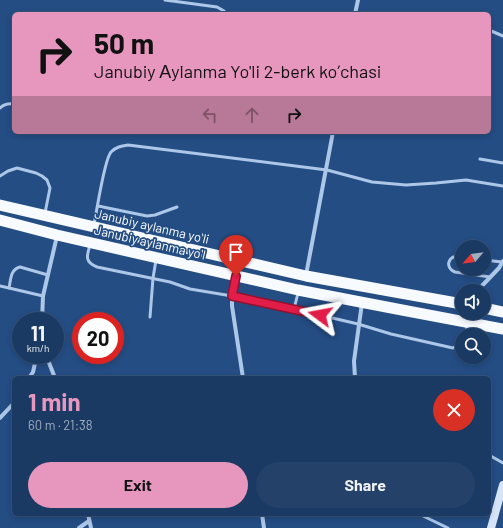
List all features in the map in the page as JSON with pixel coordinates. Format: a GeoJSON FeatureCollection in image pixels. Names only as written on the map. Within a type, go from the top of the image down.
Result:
{"type":"FeatureCollection","features":[{"type":"Feature","properties":{"kind":"highway","name":"Janubiy aylanma yoʻli"},"geometry":{"type":"LineString","coordinates":[[0,205],[306,276],[455,303]]}},
{"type":"Feature","properties":{"kind":"highway"},"geometry":{"type":"LineString","coordinates":[[0,220],[57,235]]}},
{"type":"Feature","properties":{"kind":"highway","name":"Janubiy aylanma yoʻl"},"geometry":{"type":"LineString","coordinates":[[57,235],[236,276]]}},
{"type":"Feature","properties":{"kind":"highway"},"geometry":{"type":"LineString","coordinates":[[236,276],[362,303],[503,328]]}},
{"type":"Feature","properties":{"kind":"highway"},"geometry":{"type":"LineString","coordinates":[[491,309],[503,312]]}},
{"type":"Feature","properties":{"kind":"main road"},"geometry":{"type":"LineString","coordinates":[[491,528],[503,485]]}},
{"type":"Feature","properties":{"kind":"street"},"geometry":{"type":"LineString","coordinates":[[355,12],[358,0]]}},
{"type":"Feature","properties":{"kind":"street"},"geometry":{"type":"LineString","coordinates":[[306,276],[333,134]]}},
{"type":"Feature","properties":{"kind":"street"},"geometry":{"type":"LineString","coordinates":[[43,312],[44,296],[57,235]]}},
{"type":"Feature","properties":{"kind":"street"},"geometry":{"type":"LineString","coordinates":[[484,284],[503,262]]}},
{"type":"Feature","properties":{"kind":"street"},"geometry":{"type":"LineString","coordinates":[[236,276],[232,296],[232,306],[243,376]]}},
{"type":"Feature","properties":{"kind":"street"},"geometry":{"type":"LineString","coordinates":[[355,376],[354,361],[362,303]]}},
{"type":"Feature","properties":{"kind":"street"},"geometry":{"type":"LineString","coordinates":[[30,376],[34,364]]}},
{"type":"Feature","properties":{"kind":"street"},"geometry":{"type":"LineString","coordinates":[[50,364],[54,376]]}},
{"type":"Feature","properties":{"kind":"street"},"geometry":{"type":"LineString","coordinates":[[0,418],[12,405]]}},
{"type":"Feature","properties":{"kind":"street"},"geometry":{"type":"LineString","coordinates":[[88,516],[91,528]]}},
{"type":"Feature","properties":{"kind":"street"},"geometry":{"type":"LineString","coordinates":[[262,516],[264,528]]}},
{"type":"Feature","properties":{"kind":"street"},"geometry":{"type":"LineString","coordinates":[[79,528],[89,521]]}},
{"type":"Feature","properties":{"kind":"lane"},"geometry":{"type":"LineString","coordinates":[[164,0],[217,7],[225,12]]}},
{"type":"Feature","properties":{"kind":"lane"},"geometry":{"type":"LineString","coordinates":[[491,31],[503,36]]}},
{"type":"Feature","properties":{"kind":"lane"},"geometry":{"type":"LineString","coordinates":[[0,108],[3,105],[12,104]]}},
{"type":"Feature","properties":{"kind":"lane"},"geometry":{"type":"LineString","coordinates":[[94,226],[105,164],[109,154],[117,147],[128,145],[326,170],[372,182],[436,184],[466,180],[503,186]]}},
{"type":"Feature","properties":{"kind":"lane"},"geometry":{"type":"LineString","coordinates":[[480,159],[503,164]]}},
{"type":"Feature","properties":{"kind":"lane"},"geometry":{"type":"LineString","coordinates":[[0,176],[12,169],[17,168],[36,173],[47,180],[50,188],[44,215]]}},
{"type":"Feature","properties":{"kind":"lane"},"geometry":{"type":"LineString","coordinates":[[98,206],[147,216],[155,215],[177,207]]}},
{"type":"Feature","properties":{"kind":"lane"},"geometry":{"type":"LineString","coordinates":[[90,243],[87,257],[88,261],[97,267],[170,282],[190,289],[294,309],[358,324],[391,334],[453,348],[455,347]]}},
{"type":"Feature","properties":{"kind":"lane"},"geometry":{"type":"LineString","coordinates":[[455,257],[451,258],[449,261],[449,267],[455,272]]}},
{"type":"Feature","properties":{"kind":"lane"},"geometry":{"type":"LineString","coordinates":[[150,317],[156,258]]}},
{"type":"Feature","properties":{"kind":"lane"},"geometry":{"type":"LineString","coordinates":[[491,261],[503,262]]}},
{"type":"Feature","properties":{"kind":"lane"},"geometry":{"type":"LineString","coordinates":[[9,288],[12,271],[20,267],[48,275]]}},
{"type":"Feature","properties":{"kind":"lane"},"geometry":{"type":"LineString","coordinates":[[483,276],[490,277]]}},
{"type":"Feature","properties":{"kind":"lane"},"geometry":{"type":"LineString","coordinates":[[0,286],[44,296]]}},
{"type":"Feature","properties":{"kind":"lane"},"geometry":{"type":"LineString","coordinates":[[294,309],[298,290]]}},
{"type":"Feature","properties":{"kind":"lane"},"geometry":{"type":"LineString","coordinates":[[467,328],[468,322]]}},
{"type":"Feature","properties":{"kind":"lane"},"geometry":{"type":"LineString","coordinates":[[491,456],[503,462]]}},
{"type":"Feature","properties":{"kind":"lane"},"geometry":{"type":"LineString","coordinates":[[424,516],[448,528]]}},
{"type":"Feature","properties":{"kind":"route"},"geometry":{"type":"LineString","coordinates":[[236,276],[232,296],[320,315]]}}]}
